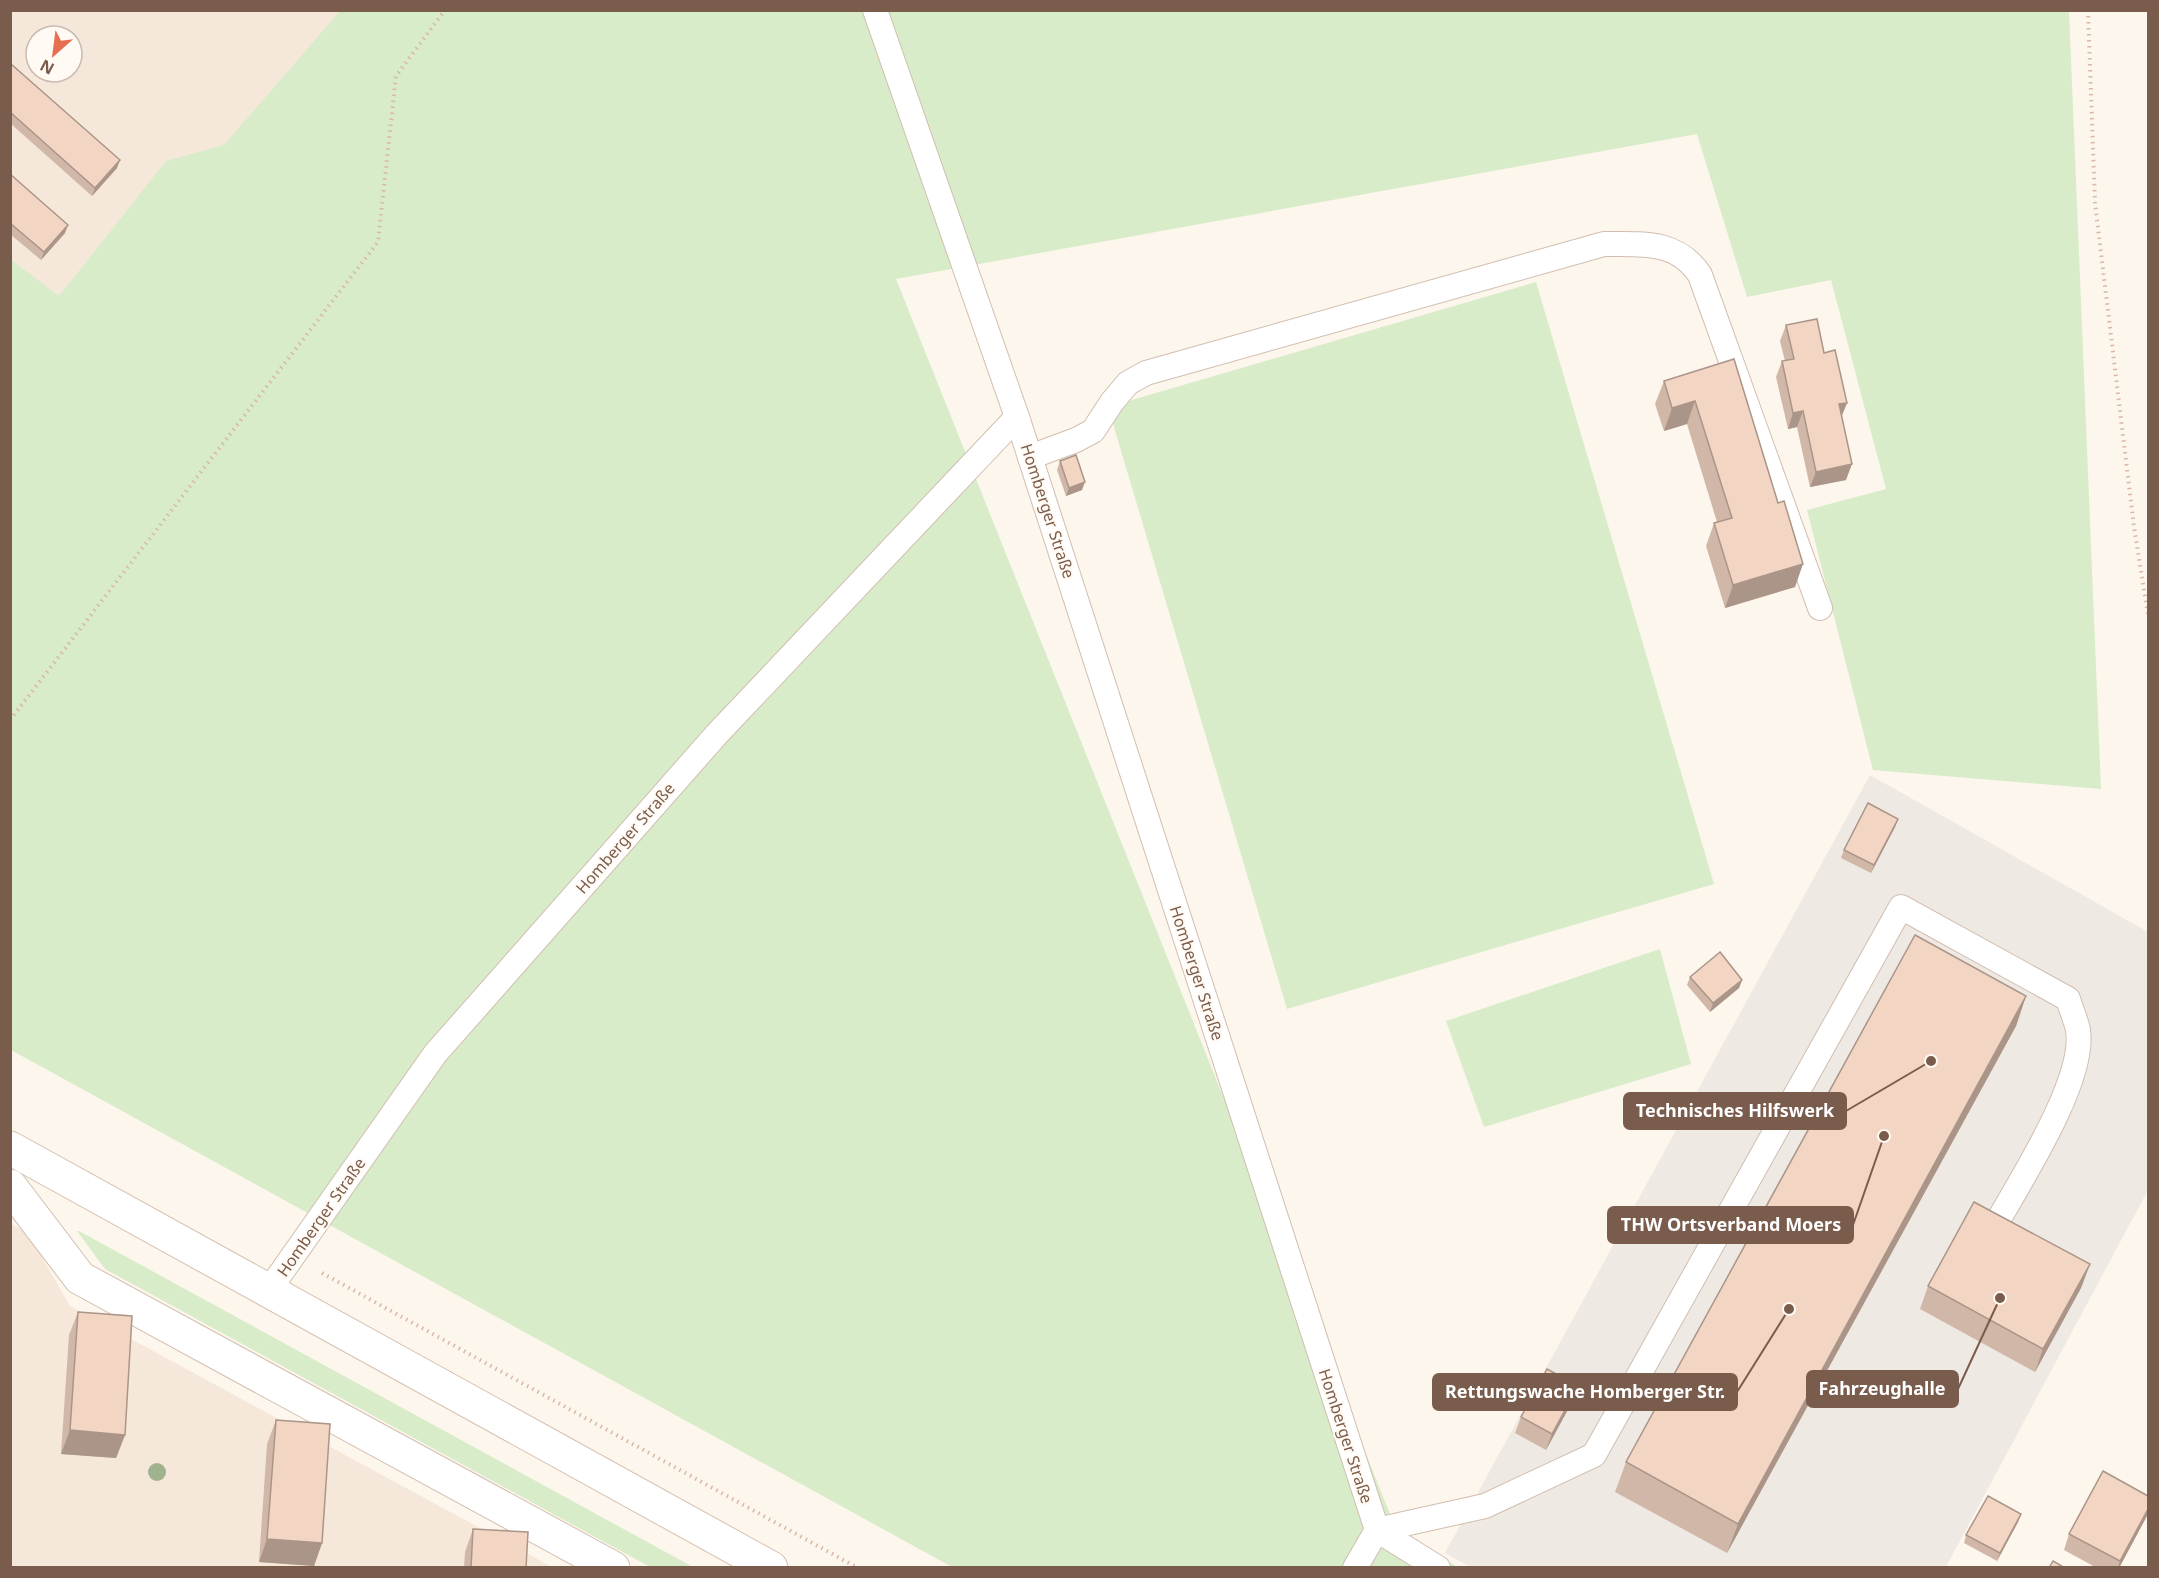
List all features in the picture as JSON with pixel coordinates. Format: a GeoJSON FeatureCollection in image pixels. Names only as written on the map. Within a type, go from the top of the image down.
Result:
{"type":"FeatureCollection","features":[{"type":"Feature","properties":{"kind":"main road","name":"Homberger Straße"},"geometry":{"type":"LineString","coordinates":[[10,1148],[771,1568]]}},
{"type":"Feature","properties":{"kind":"main road"},"geometry":{"type":"LineString","coordinates":[[10,1186],[80,1278],[613,1568]]}},
{"type":"Feature","properties":{"kind":"lane","name":"Homberger Straße"},"geometry":{"type":"LineString","coordinates":[[875,10],[1017,417],[1377,1530]]}},
{"type":"Feature","properties":{"kind":"lane"},"geometry":{"type":"LineString","coordinates":[[1030,457],[1076,440],[1093,431],[1128,383],[1146,373],[1605,244],[1645,244],[1673,251],[1690,261],[1700,275],[1820,608]]}},
{"type":"Feature","properties":{"kind":"lane","name":"Homberger Straße"},"geometry":{"type":"LineString","coordinates":[[269,1290],[435,1054],[717,734],[1017,417]]}},
{"type":"Feature","properties":{"kind":"lane"},"geometry":{"type":"LineString","coordinates":[[1355,1568],[1377,1530],[1485,1506],[1594,1455],[1901,907],[2068,999],[2078,1031],[2075,1068],[2060,1107],[1995,1226]]}},
{"type":"Feature","properties":{"kind":"lane"},"geometry":{"type":"LineString","coordinates":[[1377,1530],[1438,1568]]}},
{"type":"Feature","properties":{"kind":"path"},"geometry":{"type":"LineString","coordinates":[[10,720],[378,242],[396,76],[445,10]]}},
{"type":"Feature","properties":{"kind":"path"},"geometry":{"type":"LineString","coordinates":[[2088,10],[2095,203],[2134,527],[2148,615]]}},
{"type":"Feature","properties":{"kind":"path"},"geometry":{"type":"LineString","coordinates":[[293,1257],[858,1568]]}},
{"type":"Feature","properties":{"kind":"shaded area"},"geometry":{"type":"Polygon","coordinates":[[[11,11],[579,11],[11,795],[11,11]]]}},
{"type":"Feature","properties":{"kind":"shaded area"},"geometry":{"type":"Polygon","coordinates":[[[1870,775],[2148,932],[2148,1190],[1946,1567],[1472,1568],[1445,1553],[1870,775]]]}},
{"type":"Feature","properties":{"kind":"shaded area"},"geometry":{"type":"Polygon","coordinates":[[[10,1223],[28,1233],[70,1306],[552,1567],[11,1567],[10,1223]]]}},
{"type":"Feature","properties":{"kind":"green space"},"geometry":{"type":"Polygon","coordinates":[[[340,11],[2069,11],[2101,789],[1873,770],[1807,510],[1886,489],[1831,280],[1747,297],[1697,134],[896,279],[1398,1534],[1458,1567],[952,1567],[11,1050],[10,259],[59,296],[166,161],[224,145],[340,11]]]}},
{"type":"Feature","properties":{"kind":"green space"},"geometry":{"type":"Polygon","coordinates":[[[1536,282],[1714,884],[1287,1009],[1108,407],[1536,282]]]}},
{"type":"Feature","properties":{"kind":"green space"},"geometry":{"type":"Polygon","coordinates":[[[1660,949],[1691,1064],[1484,1127],[1446,1021],[1660,949]]]}},
{"type":"Feature","properties":{"kind":"green space"},"geometry":{"type":"Polygon","coordinates":[[[77,1231],[693,1567],[650,1567],[105,1269],[77,1231]]]}},
{"type":"Feature","properties":{"kind":"building"},"geometry":{"type":"Polygon","coordinates":[[[11,64],[24,75],[24,84],[34,84],[120,160],[95,188],[10,112],[11,64]]]}},
{"type":"Feature","properties":{"kind":"building"},"geometry":{"type":"Polygon","coordinates":[[[10,174],[68,225],[44,252],[10,223],[10,174]]]}},
{"type":"Feature","properties":{"kind":"building"},"geometry":{"type":"Polygon","coordinates":[[[1817,319],[1824,353],[1835,350],[1847,403],[1839,404],[1852,464],[1816,472],[1803,411],[1793,413],[1782,361],[1794,359],[1786,325],[1817,319]]]}},
{"type":"Feature","properties":{"kind":"building"},"geometry":{"type":"Polygon","coordinates":[[[1734,359],[1778,503],[1784,501],[1803,564],[1733,585],[1714,523],[1732,518],[1695,401],[1672,408],[1664,381],[1734,359]]]}},
{"type":"Feature","properties":{"kind":"building"},"geometry":{"type":"Polygon","coordinates":[[[1076,455],[1085,482],[1069,488],[1060,461],[1076,455]]]}},
{"type":"Feature","properties":{"kind":"building"},"geometry":{"type":"Polygon","coordinates":[[[1868,803],[1898,819],[1874,865],[1844,850],[1868,803]]]}},
{"type":"Feature","properties":{"kind":"building"},"geometry":{"type":"Polygon","coordinates":[[[1915,935],[2026,996],[1738,1524],[1626,1462],[1915,935]]]}},
{"type":"Feature","properties":{"kind":"building"},"geometry":{"type":"Polygon","coordinates":[[[1720,952],[1742,980],[1713,1003],[1690,977],[1720,952]]]}},
{"type":"Feature","properties":{"kind":"building"},"geometry":{"type":"Polygon","coordinates":[[[1974,1202],[2090,1264],[2043,1349],[1928,1286],[1974,1202]]]}},
{"type":"Feature","properties":{"kind":"building"},"geometry":{"type":"Polygon","coordinates":[[[78,1312],[132,1316],[125,1435],[70,1430],[78,1312]]]}},
{"type":"Feature","properties":{"kind":"building"},"geometry":{"type":"Polygon","coordinates":[[[1547,1369],[1578,1386],[1552,1434],[1521,1417],[1547,1369]]]}},
{"type":"Feature","properties":{"kind":"building"},"geometry":{"type":"Polygon","coordinates":[[[276,1420],[330,1424],[322,1543],[267,1539],[276,1420]]]}},
{"type":"Feature","properties":{"kind":"building"},"geometry":{"type":"Polygon","coordinates":[[[2103,1471],[2148,1496],[2148,1509],[2120,1561],[2069,1534],[2103,1471]]]}},
{"type":"Feature","properties":{"kind":"building"},"geometry":{"type":"Polygon","coordinates":[[[1988,1496],[2021,1514],[2000,1553],[1966,1535],[1988,1496]]]}},
{"type":"Feature","properties":{"kind":"building"},"geometry":{"type":"Polygon","coordinates":[[[473,1529],[528,1532],[526,1568],[471,1568],[473,1529]]]}},
{"type":"Feature","properties":{"kind":"building"},"geometry":{"type":"Polygon","coordinates":[[[2053,1561],[2065,1568],[2049,1568],[2053,1561]]]}},
{"type":"Feature","properties":{"kind":"place","name":"Technisches Hilfswerk"},"geometry":{"type":"Point","coordinates":[1931,1061]}},
{"type":"Feature","properties":{"kind":"place","name":"THW Ortsverband Moers"},"geometry":{"type":"Point","coordinates":[1884,1136]}},
{"type":"Feature","properties":{"kind":"place","name":"Fahrzeughalle"},"geometry":{"type":"Point","coordinates":[2000,1298]}},
{"type":"Feature","properties":{"kind":"place","name":"Rettungswache Homberger Str."},"geometry":{"type":"Point","coordinates":[1789,1309]}}]}
